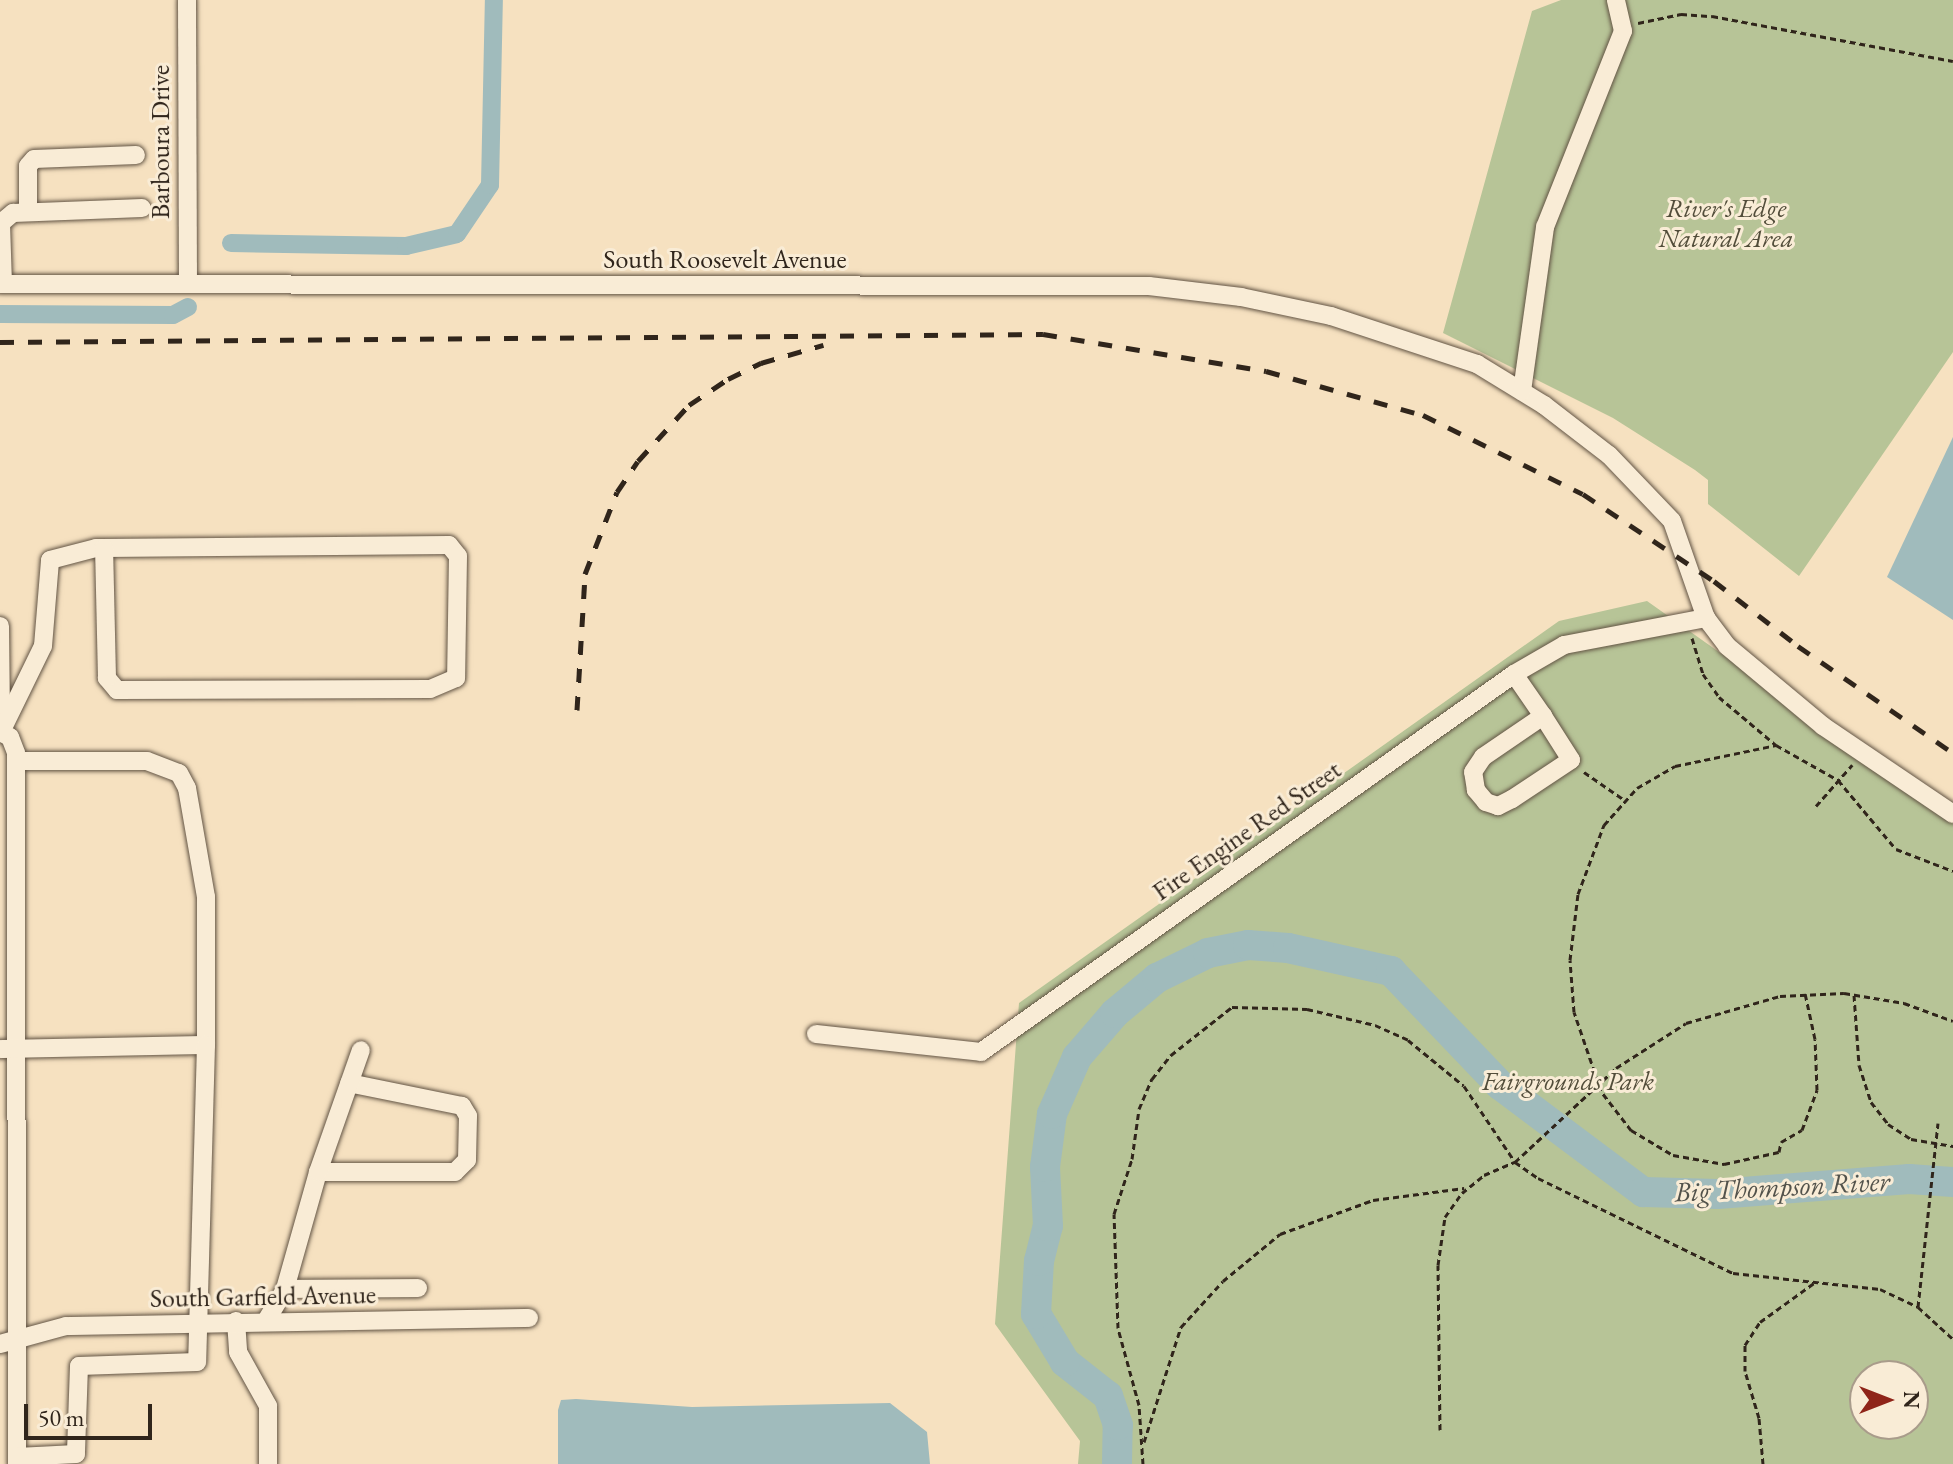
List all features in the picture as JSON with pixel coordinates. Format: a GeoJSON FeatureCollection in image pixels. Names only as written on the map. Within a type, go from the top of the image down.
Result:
{"type":"FeatureCollection","features":[{"type":"Feature","properties":{"kind":"street","name":"Barboura Drive"},"geometry":{"type":"LineString","coordinates":[[187,0],[188,284]]}},
{"type":"Feature","properties":{"kind":"street"},"geometry":{"type":"LineString","coordinates":[[1522,391],[1545,227],[1623,31],[1616,0]]}},
{"type":"Feature","properties":{"kind":"street"},"geometry":{"type":"LineString","coordinates":[[28,209],[28,166],[34,159],[136,155]]}},
{"type":"Feature","properties":{"kind":"street"},"geometry":{"type":"LineString","coordinates":[[1,284],[1,223],[28,209],[142,208]]}},
{"type":"Feature","properties":{"kind":"street","name":"South Roosevelt Avenue"},"geometry":{"type":"LineString","coordinates":[[1,284],[1149,286],[1285,305],[1442,352],[1522,391],[1609,455],[1655,499],[1683,541],[1698,620]]}},
{"type":"Feature","properties":{"kind":"street"},"geometry":{"type":"LineString","coordinates":[[4,734],[43,646],[50,560],[68,552],[104,548],[449,545],[458,556],[456,678],[430,689],[117,690],[107,678],[104,548]]}},
{"type":"Feature","properties":{"kind":"street"},"geometry":{"type":"LineString","coordinates":[[1698,620],[1758,676],[1862,753],[1953,814]]}},
{"type":"Feature","properties":{"kind":"street","name":"Fire Engine Red Street"},"geometry":{"type":"LineString","coordinates":[[816,1034],[981,1052],[1514,674],[1564,645],[1698,620]]}},
{"type":"Feature","properties":{"kind":"street"},"geometry":{"type":"LineString","coordinates":[[0,626],[4,734],[16,761],[8,884],[8,1192],[9,1343],[17,1461],[76,1454],[79,1366],[194,1365],[206,1045],[206,897],[187,788],[179,773],[147,761],[16,761]]}},
{"type":"Feature","properties":{"kind":"street"},"geometry":{"type":"LineString","coordinates":[[1514,674],[1543,716],[1571,760],[1498,806],[1486,802],[1476,790],[1473,772],[1483,757],[1543,716]]}},
{"type":"Feature","properties":{"kind":"street"},"geometry":{"type":"LineString","coordinates":[[8,1049],[206,1045]]}},
{"type":"Feature","properties":{"kind":"street"},"geometry":{"type":"LineString","coordinates":[[266,1321],[285,1289],[318,1172],[361,1050]]}},
{"type":"Feature","properties":{"kind":"street"},"geometry":{"type":"LineString","coordinates":[[318,1172],[455,1172],[467,1160],[468,1116],[462,1106],[349,1083]]}},
{"type":"Feature","properties":{"kind":"street"},"geometry":{"type":"LineString","coordinates":[[285,1289],[418,1288]]}},
{"type":"Feature","properties":{"kind":"street","name":"South Garfield Avenue"},"geometry":{"type":"LineString","coordinates":[[9,1343],[66,1326],[529,1318]]}},
{"type":"Feature","properties":{"kind":"street"},"geometry":{"type":"LineString","coordinates":[[236,1321],[238,1352],[268,1406],[268,1464]]}},
{"type":"Feature","properties":{"kind":"path"},"geometry":{"type":"LineString","coordinates":[[1623,31],[1656,18],[1698,14],[1953,61]]}},
{"type":"Feature","properties":{"kind":"path"},"geometry":{"type":"LineString","coordinates":[[1698,620],[1707,683],[1776,745],[1838,780],[1889,844],[1928,865],[1953,871]]}},
{"type":"Feature","properties":{"kind":"path"},"geometry":{"type":"LineString","coordinates":[[1776,745],[1675,766],[1623,799],[1604,825],[1588,860],[1572,932],[1574,1012],[1597,1084],[1631,1130],[1673,1155],[1724,1164],[1779,1152],[1781,1142],[1802,1130],[1817,1090],[1815,1039],[1805,993]]}},
{"type":"Feature","properties":{"kind":"path"},"geometry":{"type":"LineString","coordinates":[[1816,806],[1862,753]]}},
{"type":"Feature","properties":{"kind":"path"},"geometry":{"type":"LineString","coordinates":[[1571,760],[1623,799]]}},
{"type":"Feature","properties":{"kind":"path"},"geometry":{"type":"LineString","coordinates":[[1142,1447],[1181,1327],[1223,1281],[1280,1234],[1373,1200],[1468,1188],[1515,1162],[1578,1106],[1597,1084],[1686,1023],[1744,1003],[1805,993],[1854,994],[1904,1003],[1953,1021]]}},
{"type":"Feature","properties":{"kind":"path"},"geometry":{"type":"LineString","coordinates":[[1854,994],[1859,1065],[1871,1102],[1896,1131],[1937,1145],[1953,1146]]}},
{"type":"Feature","properties":{"kind":"path"},"geometry":{"type":"LineString","coordinates":[[1143,1464],[1134,1380],[1118,1328],[1114,1214],[1132,1159],[1139,1109],[1152,1079],[1171,1055],[1223,1010],[1248,1005],[1341,1014],[1408,1040],[1464,1086],[1515,1162],[1538,1178],[1716,1267],[1772,1281],[1868,1285],[1918,1307],[1953,1339]]}},
{"type":"Feature","properties":{"kind":"path"},"geometry":{"type":"LineString","coordinates":[[1918,1307],[1938,1123]]}},
{"type":"Feature","properties":{"kind":"path"},"geometry":{"type":"LineString","coordinates":[[1440,1430],[1438,1265],[1445,1217],[1468,1188]]}},
{"type":"Feature","properties":{"kind":"path"},"geometry":{"type":"LineString","coordinates":[[1763,1464],[1759,1418],[1745,1371],[1745,1345],[1760,1322],[1816,1282]]}},
{"type":"Feature","properties":{"kind":"green space","name":"River's Edge Natural Area"},"geometry":{"type":"Polygon","coordinates":[[[1561,0],[1953,0],[1953,352],[1799,576],[1708,504],[1708,480],[1695,470],[1613,418],[1443,333],[1532,11],[1561,0]]]}},
{"type":"Feature","properties":{"kind":"green space","name":"Fairgrounds Park"},"geometry":{"type":"Polygon","coordinates":[[[1647,601],[1953,818],[1953,1464],[1078,1464],[1080,1441],[995,1324],[1019,1003],[1559,621],[1647,601]]]}},
{"type":"Feature","properties":{"kind":"water"},"geometry":{"type":"Polygon","coordinates":[[[1953,437],[1953,620],[1887,577],[1953,437]]]}},
{"type":"Feature","properties":{"kind":"water"},"geometry":{"type":"Polygon","coordinates":[[[561,1400],[692,1407],[890,1403],[927,1432],[930,1464],[558,1464],[558,1410],[561,1400]]]}},
{"type":"Feature","properties":{"kind":"waterway"},"geometry":{"type":"LineString","coordinates":[[231,243],[406,246],[457,234],[490,185],[494,0]]}},
{"type":"Feature","properties":{"kind":"waterway"},"geometry":{"type":"LineString","coordinates":[[0,314],[173,315],[188,307]]}},
{"type":"Feature","properties":{"kind":"waterway","name":"Big Thompson River"},"geometry":{"type":"LineString","coordinates":[[1117,1464],[1118,1425],[1108,1396],[1065,1362],[1036,1314],[1039,1261],[1048,1226],[1045,1167],[1052,1114],[1077,1057],[1115,1013],[1157,978],[1208,953],[1248,945],[1288,948],[1391,971],[1500,1085],[1643,1192],[1718,1194],[1909,1179],[1953,1182]]}},
{"type":"Feature","properties":{"kind":"railway"},"geometry":{"type":"LineString","coordinates":[[0,342],[1043,334],[1266,371],[1423,415],[1583,494],[1714,581],[1798,646],[1953,753]]}},
{"type":"Feature","properties":{"kind":"railway"},"geometry":{"type":"LineString","coordinates":[[577,710],[585,574],[617,492],[638,461],[689,405],[728,379],[761,363],[823,345]]}}]}
